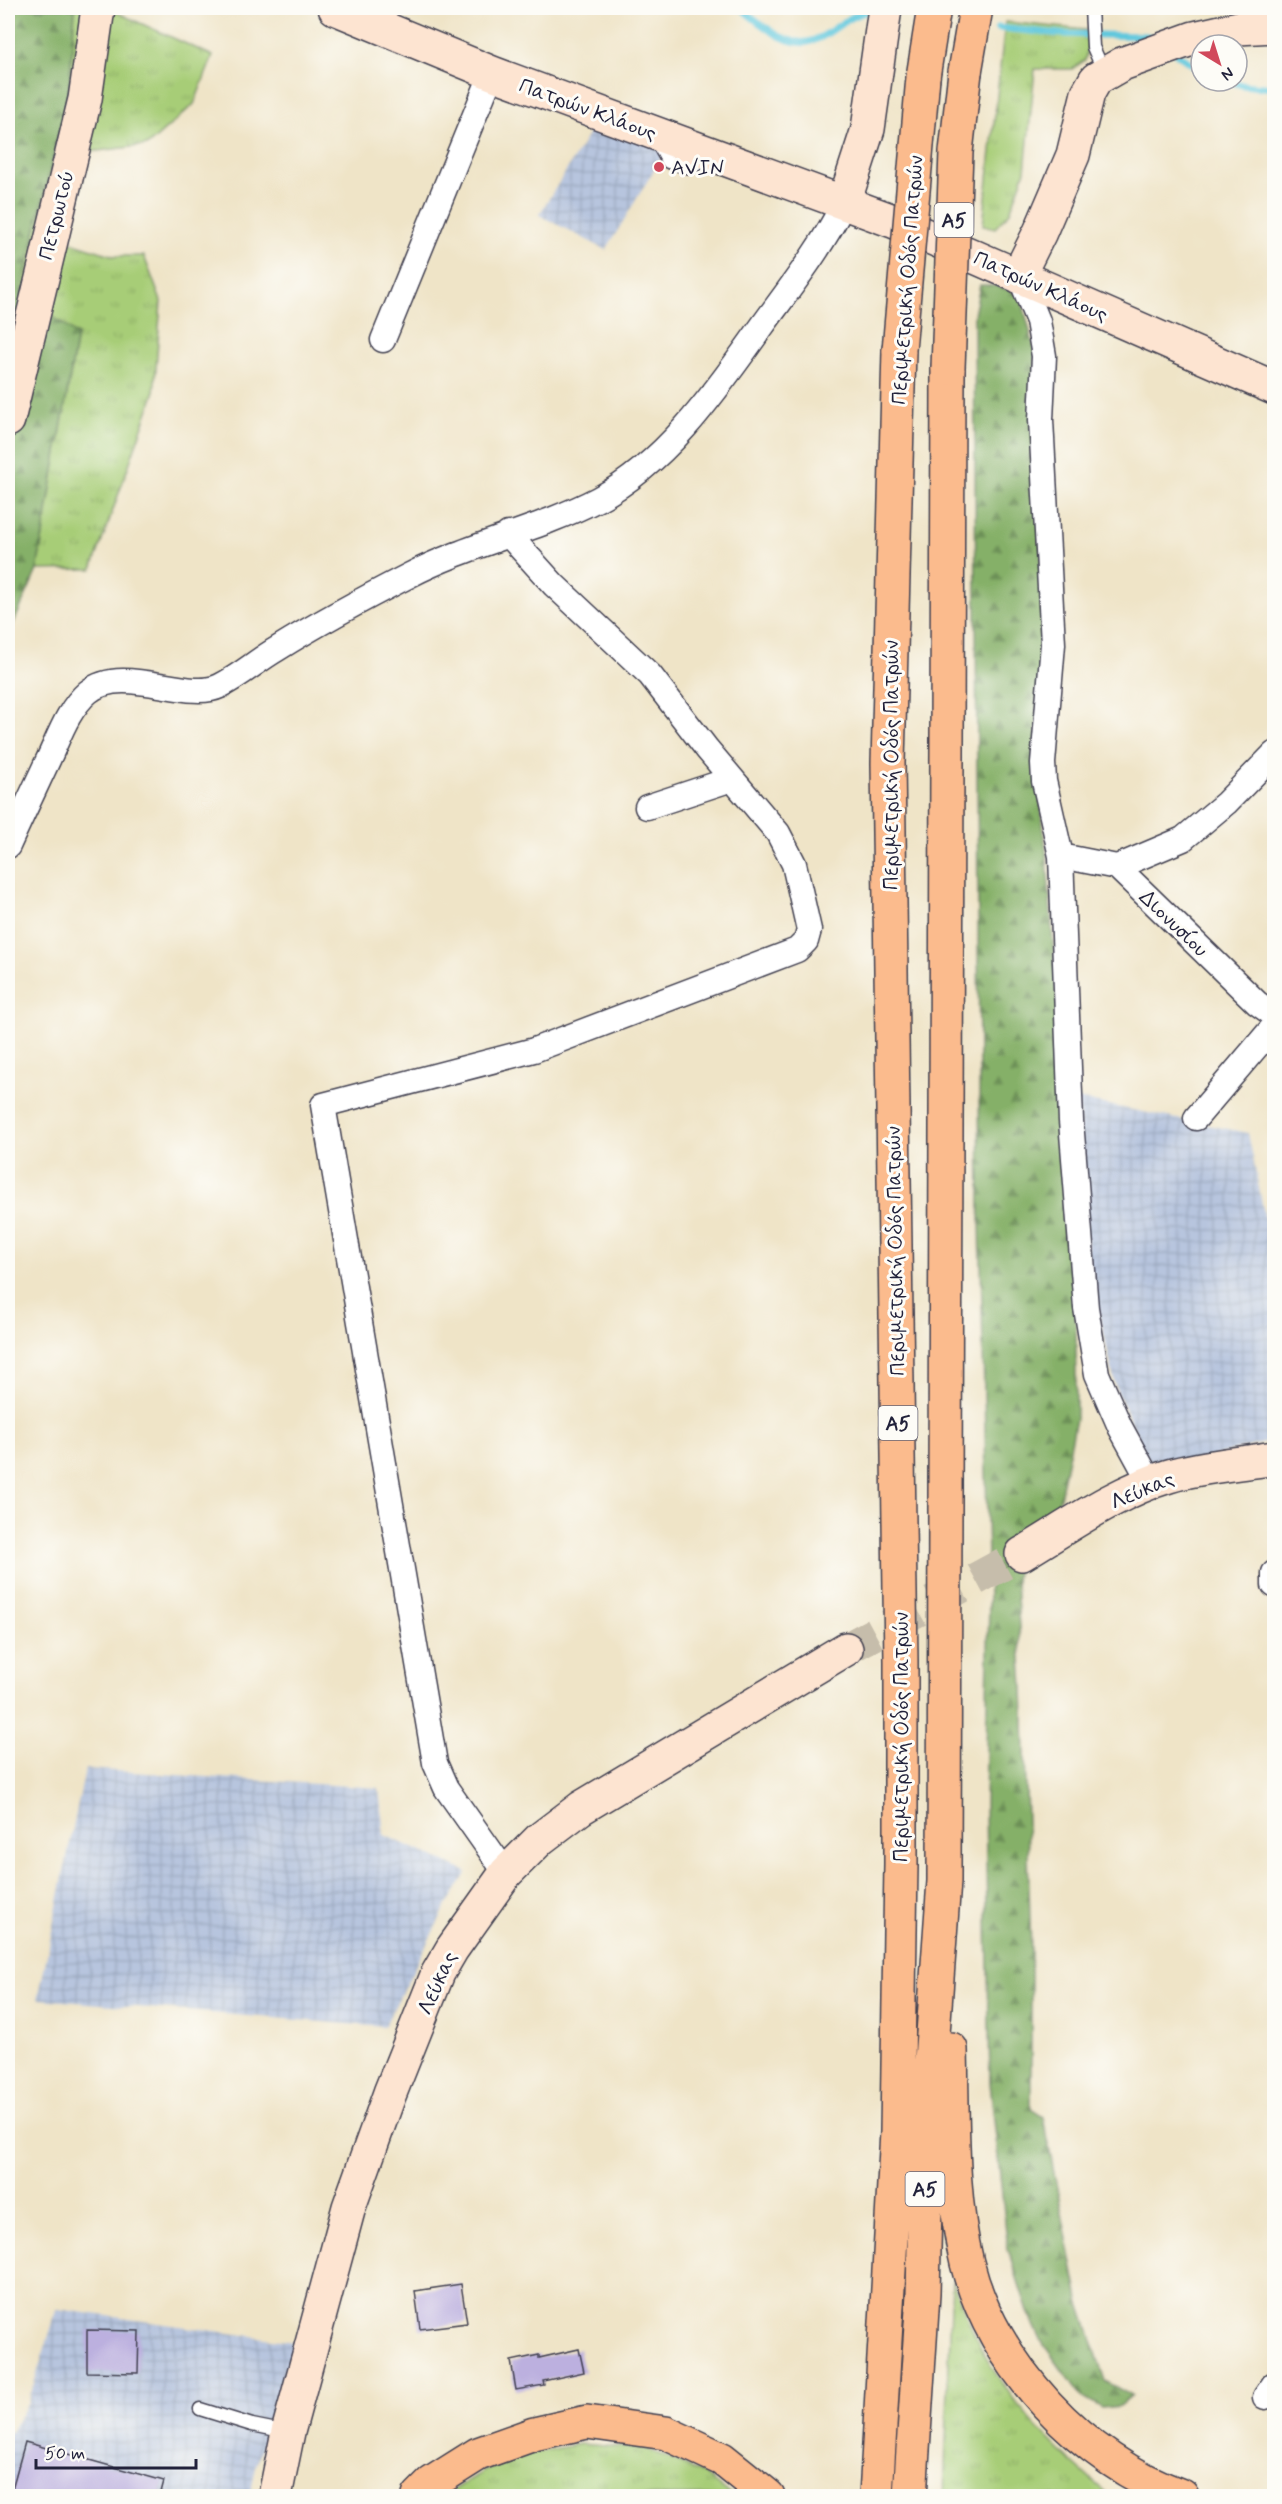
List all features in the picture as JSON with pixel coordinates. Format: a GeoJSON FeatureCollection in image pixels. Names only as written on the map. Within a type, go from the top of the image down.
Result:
{"type":"FeatureCollection","features":[{"type":"Feature","properties":{"kind":"highway","name":"Περιμετρική Οδός Πατρών"},"geometry":{"type":"LineString","coordinates":[[876,2496],[897,2132],[901,1864],[901,1673],[888,763],[899,350],[923,77],[934,8]]}},
{"type":"Feature","properties":{"kind":"highway","name":"Περιμετρική Οδός Πατρών"},"geometry":{"type":"LineString","coordinates":[[910,2496],[923,2294],[927,2117],[944,1881],[948,368],[957,152],[965,72],[976,8]]}},
{"type":"Feature","properties":{"kind":"highway"},"geometry":{"type":"LineString","coordinates":[[944,1881],[949,1959],[956,2189],[965,2254],[977,2292],[1004,2348],[1036,2392],[1063,2420],[1108,2459],[1148,2483],[1182,2496]]}},
{"type":"Feature","properties":{"kind":"highway"},"geometry":{"type":"LineString","coordinates":[[419,2496],[432,2483],[478,2454],[534,2434],[586,2422],[666,2433],[722,2459],[768,2496]]}},
{"type":"Feature","properties":{"kind":"street","name":"Πετρωτού"},"geometry":{"type":"LineString","coordinates":[[8,420],[85,99],[98,8]]}},
{"type":"Feature","properties":{"kind":"street","name":"Πατρών Κλάους"},"geometry":{"type":"LineString","coordinates":[[335,8],[492,73],[893,221],[1275,388]]}},
{"type":"Feature","properties":{"kind":"street"},"geometry":{"type":"LineString","coordinates":[[8,846],[72,711],[92,689],[108,683],[123,682],[198,690],[217,687],[320,623],[410,574],[460,552],[565,514],[599,498],[631,476],[682,430],[721,385],[822,243],[844,203],[868,129],[885,8]]}},
{"type":"Feature","properties":{"kind":"street"},"geometry":{"type":"LineString","coordinates":[[1150,1482],[1120,1427],[1101,1383],[1094,1358],[1086,1308],[1071,1121],[1061,856],[1044,781],[1043,763],[1053,644],[1041,420],[1044,356],[1038,321],[1020,277],[1073,155],[1089,90],[1096,79],[1099,60],[1161,49],[1194,38],[1273,20]]}},
{"type":"Feature","properties":{"kind":"street"},"geometry":{"type":"LineString","coordinates":[[383,340],[492,73]]}},
{"type":"Feature","properties":{"kind":"street"},"geometry":{"type":"LineString","coordinates":[[506,1873],[446,1788],[435,1763],[323,1105],[534,1050],[797,950],[806,941],[809,930],[794,864],[778,833],[706,749],[650,675],[554,585],[508,534]]}},
{"type":"Feature","properties":{"kind":"street"},"geometry":{"type":"LineString","coordinates":[[1061,856],[1117,867],[1183,839],[1226,803],[1275,754]]}},
{"type":"Feature","properties":{"kind":"street"},"geometry":{"type":"LineString","coordinates":[[647,807],[732,779]]}},
{"type":"Feature","properties":{"kind":"street","name":"Διονυσίου"},"geometry":{"type":"LineString","coordinates":[[1117,867],[1257,1003],[1275,1015]]}},
{"type":"Feature","properties":{"kind":"street"},"geometry":{"type":"LineString","coordinates":[[1196,1118],[1275,1026]]}},
{"type":"Feature","properties":{"kind":"street","name":"Λεύκας"},"geometry":{"type":"LineString","coordinates":[[1022,1554],[1094,1511],[1150,1482],[1189,1471],[1275,1458]]}},
{"type":"Feature","properties":{"kind":"street"},"geometry":{"type":"LineString","coordinates":[[1275,1573],[1275,1585]]}},
{"type":"Feature","properties":{"kind":"street","name":"Λεύκας"},"geometry":{"type":"LineString","coordinates":[[275,2496],[288,2432],[349,2207],[390,2093],[438,1973],[468,1924],[506,1873],[555,1827],[600,1795],[846,1649]]}},
{"type":"Feature","properties":{"kind":"lane"},"geometry":{"type":"LineString","coordinates":[[1091,8],[1099,60]]}},
{"type":"Feature","properties":{"kind":"lane"},"geometry":{"type":"LineString","coordinates":[[200,2409],[252,2425],[288,2432]]}},
{"type":"Feature","properties":{"kind":"shaded area"},"geometry":{"type":"Polygon","coordinates":[[[596,122],[667,148],[606,250],[539,215],[596,122]]]}},
{"type":"Feature","properties":{"kind":"shaded area"},"geometry":{"type":"Polygon","coordinates":[[[1078,1099],[1248,1133],[1274,1263],[1274,1440],[1154,1472],[1116,1389],[1088,1262],[1078,1099]]]}},
{"type":"Feature","properties":{"kind":"shaded area"},"geometry":{"type":"Polygon","coordinates":[[[85,1769],[379,1788],[384,1835],[467,1872],[447,1905],[384,2027],[38,1999],[85,1769]]]}},
{"type":"Feature","properties":{"kind":"shaded area"},"geometry":{"type":"Polygon","coordinates":[[[57,2309],[294,2342],[256,2466],[250,2496],[8,2496],[8,2432],[11,2432],[28,2403],[57,2309]]]}},
{"type":"Feature","properties":{"kind":"green space"},"geometry":{"type":"Polygon","coordinates":[[[8,8],[75,8],[69,89],[21,292],[77,335],[37,570],[8,636],[8,8]]]}},
{"type":"Feature","properties":{"kind":"green space"},"geometry":{"type":"Polygon","coordinates":[[[75,8],[107,8],[213,56],[194,104],[148,145],[89,152],[68,241],[114,256],[144,256],[161,301],[154,394],[92,569],[37,570],[77,335],[21,292],[69,89],[75,8]]]}},
{"type":"Feature","properties":{"kind":"green space"},"geometry":{"type":"Polygon","coordinates":[[[1005,22],[1086,30],[1088,46],[1085,60],[1072,69],[1035,69],[1025,171],[1010,212],[995,228],[983,225],[1005,22]]]}},
{"type":"Feature","properties":{"kind":"green space"},"geometry":{"type":"Polygon","coordinates":[[[980,285],[995,286],[1020,293],[1035,351],[1043,624],[1035,752],[1047,859],[1076,1265],[1076,1419],[1058,1507],[1042,1514],[1019,1549],[1016,1582],[1023,1687],[1031,1952],[1031,2109],[1043,2117],[1079,2300],[1105,2381],[1132,2396],[1120,2406],[1102,2408],[1080,2395],[1042,2342],[1028,2312],[1008,2250],[990,2083],[985,1805],[989,1601],[980,1224],[974,315],[980,285]]]}},
{"type":"Feature","properties":{"kind":"green space"},"geometry":{"type":"Polygon","coordinates":[[[952,2280],[981,2348],[1007,2390],[1056,2447],[1110,2496],[944,2496],[952,2280]]]}},
{"type":"Feature","properties":{"kind":"green space"},"geometry":{"type":"Polygon","coordinates":[[[579,2444],[647,2449],[700,2472],[732,2496],[444,2496],[484,2471],[519,2456],[579,2444]]]}},
{"type":"Feature","properties":{"kind":"building"},"geometry":{"type":"Polygon","coordinates":[[[461,2284],[467,2323],[420,2329],[415,2291],[461,2284]]]}},
{"type":"Feature","properties":{"kind":"building"},"geometry":{"type":"Polygon","coordinates":[[[87,2330],[139,2331],[138,2373],[87,2372],[87,2330]]]}},
{"type":"Feature","properties":{"kind":"building"},"geometry":{"type":"Polygon","coordinates":[[[579,2349],[584,2372],[543,2381],[544,2385],[516,2390],[511,2361],[539,2355],[539,2358],[579,2349]]]}},
{"type":"Feature","properties":{"kind":"building"},"geometry":{"type":"Polygon","coordinates":[[[25,2442],[164,2481],[160,2496],[10,2496],[25,2442]]]}},
{"type":"Feature","properties":{"kind":"waterway"},"geometry":{"type":"LineString","coordinates":[[742,8],[771,31],[787,40],[801,42],[812,41],[823,36],[857,15],[871,10]]}},
{"type":"Feature","properties":{"kind":"waterway"},"geometry":{"type":"LineString","coordinates":[[998,28],[1061,34],[1147,36],[1156,40]]}},
{"type":"Feature","properties":{"kind":"waterway"},"geometry":{"type":"LineString","coordinates":[[1177,54],[1189,62]]}},
{"type":"Feature","properties":{"kind":"waterway"},"geometry":{"type":"LineString","coordinates":[[1249,86],[1274,88]]}},
{"type":"Feature","properties":{"kind":"tunnel"},"geometry":{"type":"LineString","coordinates":[[846,1649],[1022,1554]]}},
{"type":"Feature","properties":{"kind":"place","name":"AVIN"},"geometry":{"type":"Point","coordinates":[659,167]}}]}
